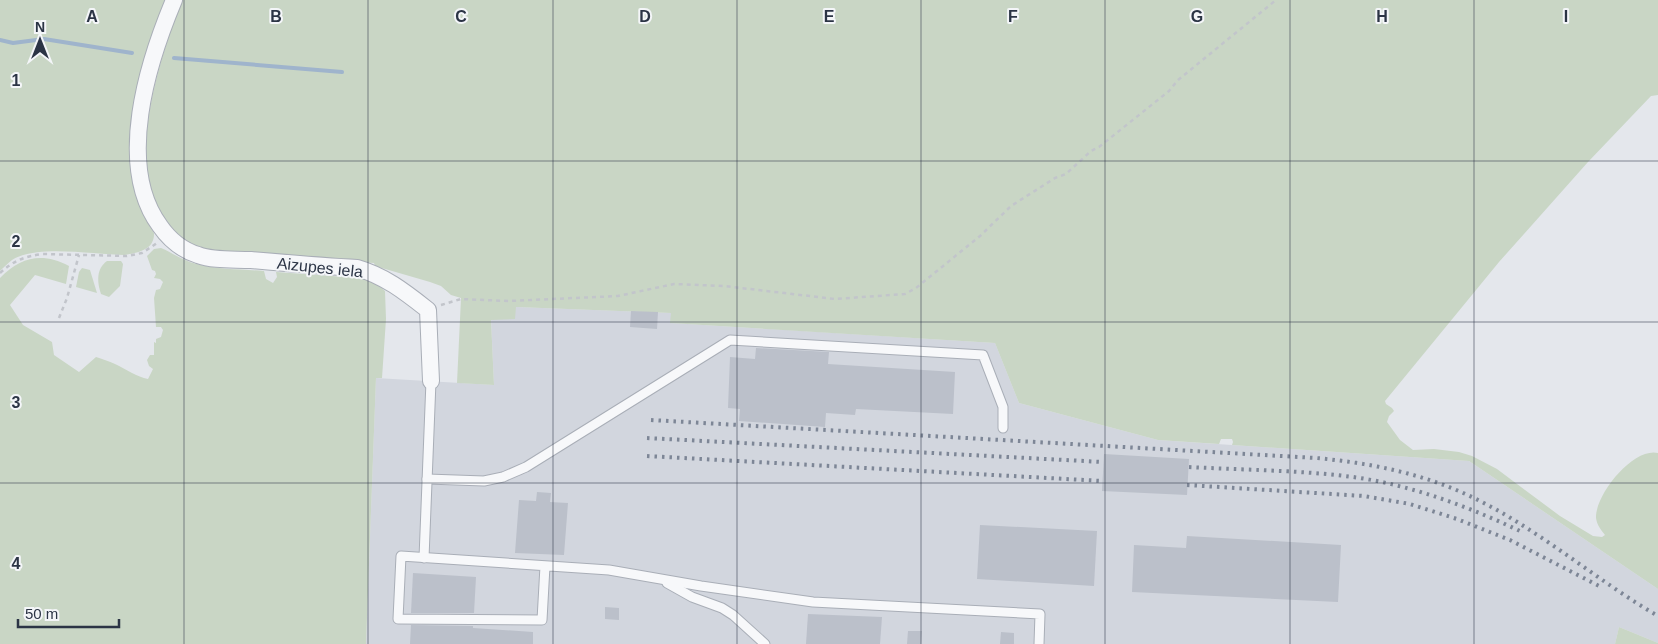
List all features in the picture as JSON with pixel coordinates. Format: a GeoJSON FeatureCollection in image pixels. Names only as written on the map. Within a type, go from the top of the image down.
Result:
{"type":"FeatureCollection","features":[{"type":"Feature","properties":{"kind":"street","name":"Aizupes iela"},"geometry":{"type":"LineString","coordinates":[[174,0],[155,50],[147,79],[142,103],[138,152],[144,197],[152,214],[166,234],[184,248],[207,258],[357,268],[397,285],[428,310]]}},
{"type":"Feature","properties":{"kind":"street"},"geometry":{"type":"LineString","coordinates":[[428,310],[431,381]]}},
{"type":"Feature","properties":{"kind":"lane"},"geometry":{"type":"LineString","coordinates":[[427,479],[484,481],[503,477],[526,467],[730,340],[983,355],[1004,407],[1003,428]]}},
{"type":"Feature","properties":{"kind":"lane"},"geometry":{"type":"LineString","coordinates":[[424,558],[431,381]]}},
{"type":"Feature","properties":{"kind":"lane"},"geometry":{"type":"LineString","coordinates":[[545,566],[542,620],[398,619],[401,556],[609,570],[813,602],[1040,614],[1039,644]]}},
{"type":"Feature","properties":{"kind":"lane"},"geometry":{"type":"LineString","coordinates":[[661,579],[692,597],[722,608],[733,615],[765,644]]}},
{"type":"Feature","properties":{"kind":"path"},"geometry":{"type":"LineString","coordinates":[[428,310],[461,299],[508,301],[618,296],[674,284],[724,286],[834,299],[905,294],[916,288],[980,236],[1011,206],[1055,178],[1066,174],[1091,151],[1099,147],[1169,91],[1178,80],[1276,0]]}},
{"type":"Feature","properties":{"kind":"path"},"geometry":{"type":"LineString","coordinates":[[0,274],[13,263],[31,255],[116,257],[136,255],[147,250],[166,234]]}},
{"type":"Feature","properties":{"kind":"path"},"geometry":{"type":"LineString","coordinates":[[59,318],[67,298],[79,255]]}},
{"type":"Feature","properties":{"kind":"shaded area"},"geometry":{"type":"Polygon","coordinates":[[[516,307],[672,313],[671,323],[995,343],[1019,403],[1158,440],[1469,461],[1658,589],[1658,643],[1619,627],[1615,644],[366,644],[376,378],[494,385],[491,319],[516,307]]]}},
{"type":"Feature","properties":{"kind":"green space"},"geometry":{"type":"Polygon","coordinates":[[[0,0],[166,0],[131,163],[135,193],[154,233],[152,243],[144,250],[125,255],[51,251],[36,252],[12,260],[0,271],[0,0]]]}},
{"type":"Feature","properties":{"kind":"green space"},"geometry":{"type":"Polygon","coordinates":[[[182,0],[1658,0],[1658,95],[1651,96],[1588,162],[1499,262],[1385,401],[1394,411],[1389,416],[1387,422],[1400,440],[1413,450],[1434,449],[1459,452],[1472,456],[1497,469],[1560,516],[1593,536],[1602,537],[1605,535],[1599,527],[1596,518],[1597,508],[1617,475],[1638,457],[1648,453],[1658,453],[1658,589],[1469,461],[1232,445],[1232,439],[1221,439],[1219,444],[1158,440],[1019,403],[995,343],[670,323],[671,313],[516,307],[515,319],[491,320],[494,385],[457,383],[461,298],[451,295],[441,286],[375,266],[374,263],[216,252],[189,243],[174,234],[155,205],[148,183],[146,157],[151,102],[165,47],[182,0]]]}},
{"type":"Feature","properties":{"kind":"green space"},"geometry":{"type":"Polygon","coordinates":[[[161,248],[187,261],[205,266],[264,271],[266,279],[273,283],[277,277],[276,272],[352,276],[372,281],[385,291],[386,319],[382,378],[376,378],[366,644],[0,644],[0,278],[16,265],[32,259],[50,259],[69,266],[66,284],[35,275],[10,305],[23,325],[52,342],[54,355],[79,372],[96,357],[148,379],[153,369],[149,366],[147,360],[150,355],[154,355],[154,342],[156,343],[156,339],[161,337],[163,330],[161,327],[156,327],[154,298],[156,290],[160,289],[163,282],[160,279],[154,278],[156,274],[152,270],[147,256],[154,249],[161,248]]]}},
{"type":"Feature","properties":{"kind":"green space"},"geometry":{"type":"Polygon","coordinates":[[[107,261],[121,261],[123,264],[120,286],[109,297],[101,294],[98,280],[99,272],[107,261]]]}},
{"type":"Feature","properties":{"kind":"green space"},"geometry":{"type":"Polygon","coordinates":[[[82,268],[90,270],[97,293],[76,287],[79,272],[82,268]]]}},
{"type":"Feature","properties":{"kind":"green space"},"geometry":{"type":"Polygon","coordinates":[[[1619,627],[1658,643],[1658,644],[1615,644],[1619,627]]]}},
{"type":"Feature","properties":{"kind":"building"},"geometry":{"type":"Polygon","coordinates":[[[631,311],[658,312],[657,329],[630,327],[631,311]]]}},
{"type":"Feature","properties":{"kind":"building"},"geometry":{"type":"Polygon","coordinates":[[[756,348],[829,352],[828,364],[955,372],[953,414],[856,409],[855,415],[826,413],[825,427],[739,421],[740,409],[728,408],[730,357],[755,359],[756,348]]]}},
{"type":"Feature","properties":{"kind":"building"},"geometry":{"type":"Polygon","coordinates":[[[1104,454],[1189,459],[1187,495],[1102,491],[1104,454]]]}},
{"type":"Feature","properties":{"kind":"building"},"geometry":{"type":"Polygon","coordinates":[[[537,492],[551,493],[550,502],[568,503],[564,555],[515,553],[519,500],[536,501],[537,492]]]}},
{"type":"Feature","properties":{"kind":"building"},"geometry":{"type":"Polygon","coordinates":[[[980,525],[1097,531],[1094,586],[977,579],[980,525]]]}},
{"type":"Feature","properties":{"kind":"building"},"geometry":{"type":"Polygon","coordinates":[[[1187,536],[1341,545],[1338,602],[1132,592],[1134,545],[1186,548],[1187,536]]]}},
{"type":"Feature","properties":{"kind":"building"},"geometry":{"type":"Polygon","coordinates":[[[413,573],[476,577],[474,613],[411,613],[413,573]]]}},
{"type":"Feature","properties":{"kind":"building"},"geometry":{"type":"Polygon","coordinates":[[[605,607],[619,608],[619,620],[605,619],[605,607]]]}},
{"type":"Feature","properties":{"kind":"building"},"geometry":{"type":"Polygon","coordinates":[[[808,614],[882,617],[880,644],[806,644],[808,614]]]}},
{"type":"Feature","properties":{"kind":"building"},"geometry":{"type":"Polygon","coordinates":[[[411,625],[473,626],[473,628],[533,632],[533,644],[410,644],[411,625]]]}},
{"type":"Feature","properties":{"kind":"building"},"geometry":{"type":"Polygon","coordinates":[[[908,631],[922,631],[921,644],[907,644],[908,631]]]}},
{"type":"Feature","properties":{"kind":"building"},"geometry":{"type":"Polygon","coordinates":[[[1001,632],[1014,633],[1014,644],[1000,644],[1001,632]]]}},
{"type":"Feature","properties":{"kind":"waterway"},"geometry":{"type":"LineString","coordinates":[[0,40],[13,43],[44,39],[132,53]]}},
{"type":"Feature","properties":{"kind":"waterway"},"geometry":{"type":"LineString","coordinates":[[174,58],[342,72]]}},
{"type":"Feature","properties":{"kind":"railway"},"geometry":{"type":"LineString","coordinates":[[651,420],[1316,458],[1378,467],[1418,476],[1476,499],[1523,526],[1658,616]]}},
{"type":"Feature","properties":{"kind":"railway"},"geometry":{"type":"LineString","coordinates":[[647,438],[1103,462]]}},
{"type":"Feature","properties":{"kind":"railway"},"geometry":{"type":"LineString","coordinates":[[647,456],[1103,481]]}},
{"type":"Feature","properties":{"kind":"railway"},"geometry":{"type":"LineString","coordinates":[[1189,467],[1312,473],[1353,477],[1396,485],[1480,513],[1520,531]]}},
{"type":"Feature","properties":{"kind":"railway"},"geometry":{"type":"LineString","coordinates":[[1187,485],[1364,496],[1410,504],[1457,519],[1510,540],[1601,587]]}}]}
